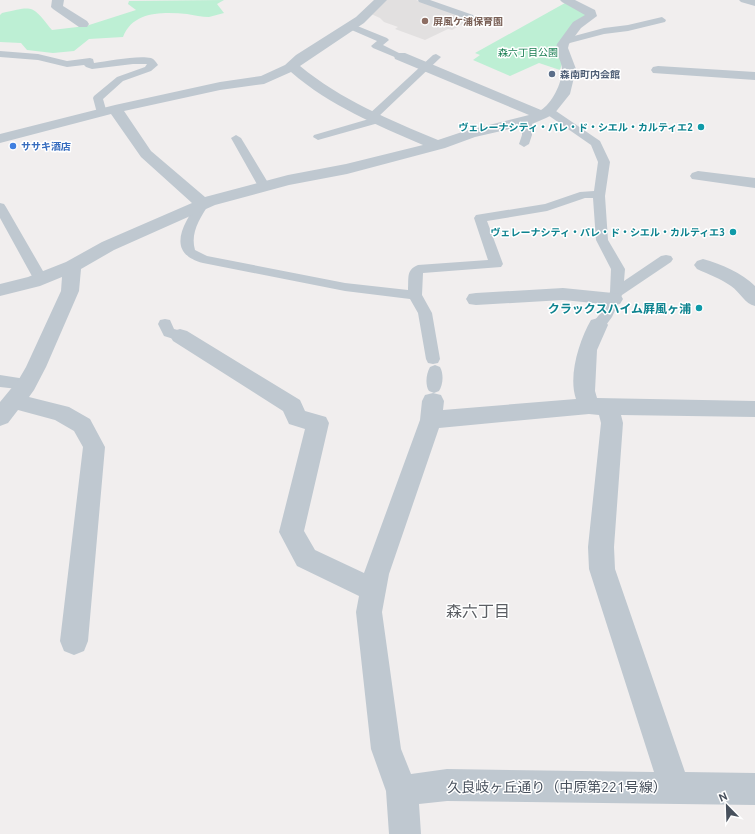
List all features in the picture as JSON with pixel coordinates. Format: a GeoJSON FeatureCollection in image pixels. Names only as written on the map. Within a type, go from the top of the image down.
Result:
{"type":"FeatureCollection","features":[{"type":"Feature","properties":{"kind":"street"},"geometry":{"type":"LineString","coordinates":[[58,0],[57,7],[83,24]]}},
{"type":"Feature","properties":{"kind":"street"},"geometry":{"type":"LineString","coordinates":[[0,139],[109,111],[220,86],[264,80],[278,75],[350,26],[381,0]]}},
{"type":"Feature","properties":{"kind":"street"},"geometry":{"type":"LineString","coordinates":[[0,290],[33,282],[72,266],[108,246],[203,204],[228,195],[347,169],[539,116],[563,94],[569,69],[562,48],[577,25],[591,16],[591,12],[566,0]]}},
{"type":"Feature","properties":{"kind":"street"},"geometry":{"type":"LineString","coordinates":[[745,0],[755,3]]}},
{"type":"Feature","properties":{"kind":"street"},"geometry":{"type":"LineString","coordinates":[[400,56],[539,116]]}},
{"type":"Feature","properties":{"kind":"street"},"geometry":{"type":"LineString","coordinates":[[292,66],[305,78],[320,88],[375,118],[436,145]]}},
{"type":"Feature","properties":{"kind":"street"},"geometry":{"type":"LineString","coordinates":[[658,70],[755,76]]}},
{"type":"Feature","properties":{"kind":"street"},"geometry":{"type":"LineString","coordinates":[[109,111],[146,154],[203,204]]}},
{"type":"Feature","properties":{"kind":"street"},"geometry":{"type":"LineString","coordinates":[[698,176],[755,183]]}},
{"type":"Feature","properties":{"kind":"street"},"geometry":{"type":"LineString","coordinates":[[703,265],[731,277],[750,292],[755,300]]}},
{"type":"Feature","properties":{"kind":"street"},"geometry":{"type":"LineString","coordinates":[[72,266],[70,291],[36,367],[13,401],[61,412],[82,426],[94,447],[74,641]]}},
{"type":"Feature","properties":{"kind":"street"},"geometry":{"type":"LineString","coordinates":[[476,299],[563,294],[615,296]]}},
{"type":"Feature","properties":{"kind":"street"},"geometry":{"type":"LineString","coordinates":[[598,325],[587,350],[584,391],[599,406],[612,423],[601,547],[602,569],[674,787]]}},
{"type":"Feature","properties":{"kind":"street"},"geometry":{"type":"LineString","coordinates":[[172,330],[292,406],[297,418],[318,423],[291,532],[306,558],[373,590]]}},
{"type":"Feature","properties":{"kind":"street"},"geometry":{"type":"LineString","coordinates":[[405,834],[402,791],[386,749],[369,612],[376,574],[432,403],[755,409]]}},
{"type":"Feature","properties":{"kind":"street","name":"久良岐ヶ丘通り（中原第221号線）"},"geometry":{"type":"LineString","coordinates":[[402,791],[447,785],[755,789]]}},
{"type":"Feature","properties":{"kind":"lane"},"geometry":{"type":"LineString","coordinates":[[422,0],[470,17]]}},
{"type":"Feature","properties":{"kind":"lane"},"geometry":{"type":"LineString","coordinates":[[566,41],[604,31],[628,28],[662,20]]}},
{"type":"Feature","properties":{"kind":"lane"},"geometry":{"type":"LineString","coordinates":[[350,26],[384,40],[376,46],[400,56]]}},
{"type":"Feature","properties":{"kind":"lane"},"geometry":{"type":"LineString","coordinates":[[0,54],[38,57],[67,64],[90,61],[89,65],[92,66],[133,61],[150,61],[154,65],[148,69],[120,78],[98,98],[109,111]]}},
{"type":"Feature","properties":{"kind":"lane"},"geometry":{"type":"LineString","coordinates":[[318,137],[375,118],[436,56]]}},
{"type":"Feature","properties":{"kind":"lane"},"geometry":{"type":"LineString","coordinates":[[524,144],[527,135],[539,116],[596,143],[604,162],[599,194],[602,240],[611,254],[618,270],[615,296],[605,317],[598,325]]}},
{"type":"Feature","properties":{"kind":"lane"},"geometry":{"type":"LineString","coordinates":[[236,138],[264,186]]}},
{"type":"Feature","properties":{"kind":"lane"},"geometry":{"type":"LineString","coordinates":[[432,403],[434,365],[425,313],[415,295],[416,271],[423,268],[496,264],[480,218],[547,207],[584,195],[599,194]]}},
{"type":"Feature","properties":{"kind":"lane"},"geometry":{"type":"LineString","coordinates":[[203,204],[191,225],[187,235],[186,245],[189,252],[203,259],[345,287],[415,295]]}},
{"type":"Feature","properties":{"kind":"lane"},"geometry":{"type":"LineString","coordinates":[[0,207],[40,278]]}},
{"type":"Feature","properties":{"kind":"lane"},"geometry":{"type":"LineString","coordinates":[[615,296],[666,259]]}},
{"type":"Feature","properties":{"kind":"lane"},"geometry":{"type":"LineString","coordinates":[[0,381],[13,401]]}},
{"type":"Feature","properties":{"kind":"shaded area","name":"屏風ケ浦保育園"},"geometry":{"type":"Polygon","coordinates":[[[384,0],[416,0],[471,19],[452,30],[448,29],[425,40],[395,29],[398,27],[384,22],[380,18],[369,13],[384,0]]]}},
{"type":"Feature","properties":{"kind":"green space"},"geometry":{"type":"Polygon","coordinates":[[[224,0],[217,4],[224,13],[209,17],[178,13],[150,15],[134,22],[128,28],[123,37],[89,39],[74,51],[53,53],[27,50],[21,43],[0,42],[0,15],[2,13],[20,9],[26,8],[35,11],[52,30],[86,26],[136,10],[128,4],[129,1],[224,0]]]}},
{"type":"Feature","properties":{"kind":"green space","name":"森六丁目公園"},"geometry":{"type":"Polygon","coordinates":[[[565,3],[587,13],[585,18],[575,22],[560,70],[539,63],[510,76],[473,60],[480,55],[475,53],[565,3]]]}},
{"type":"Feature","properties":{"kind":"place","name":"屏風ケ浦保育園"},"geometry":{"type":"Point","coordinates":[425,21]}},
{"type":"Feature","properties":{"kind":"place","name":"森南町内会館"},"geometry":{"type":"Point","coordinates":[552,74]}},
{"type":"Feature","properties":{"kind":"place","name":"ヴェレーナシティ・パレ・ド・シエル・カルティエ2"},"geometry":{"type":"Point","coordinates":[701,127]}},
{"type":"Feature","properties":{"kind":"place","name":"ササキ酒店"},"geometry":{"type":"Point","coordinates":[13,146]}},
{"type":"Feature","properties":{"kind":"place","name":"ヴェレーナシティ・パレ・ド・シエル・カルティエ3"},"geometry":{"type":"Point","coordinates":[733,232]}},
{"type":"Feature","properties":{"kind":"place","name":"クラックスハイム屛風ヶ浦"},"geometry":{"type":"Point","coordinates":[699,308]}},
{"type":"Feature","properties":{"kind":"district","name":"森六丁目"},"geometry":{"type":"Point","coordinates":[478,611]}}]}
